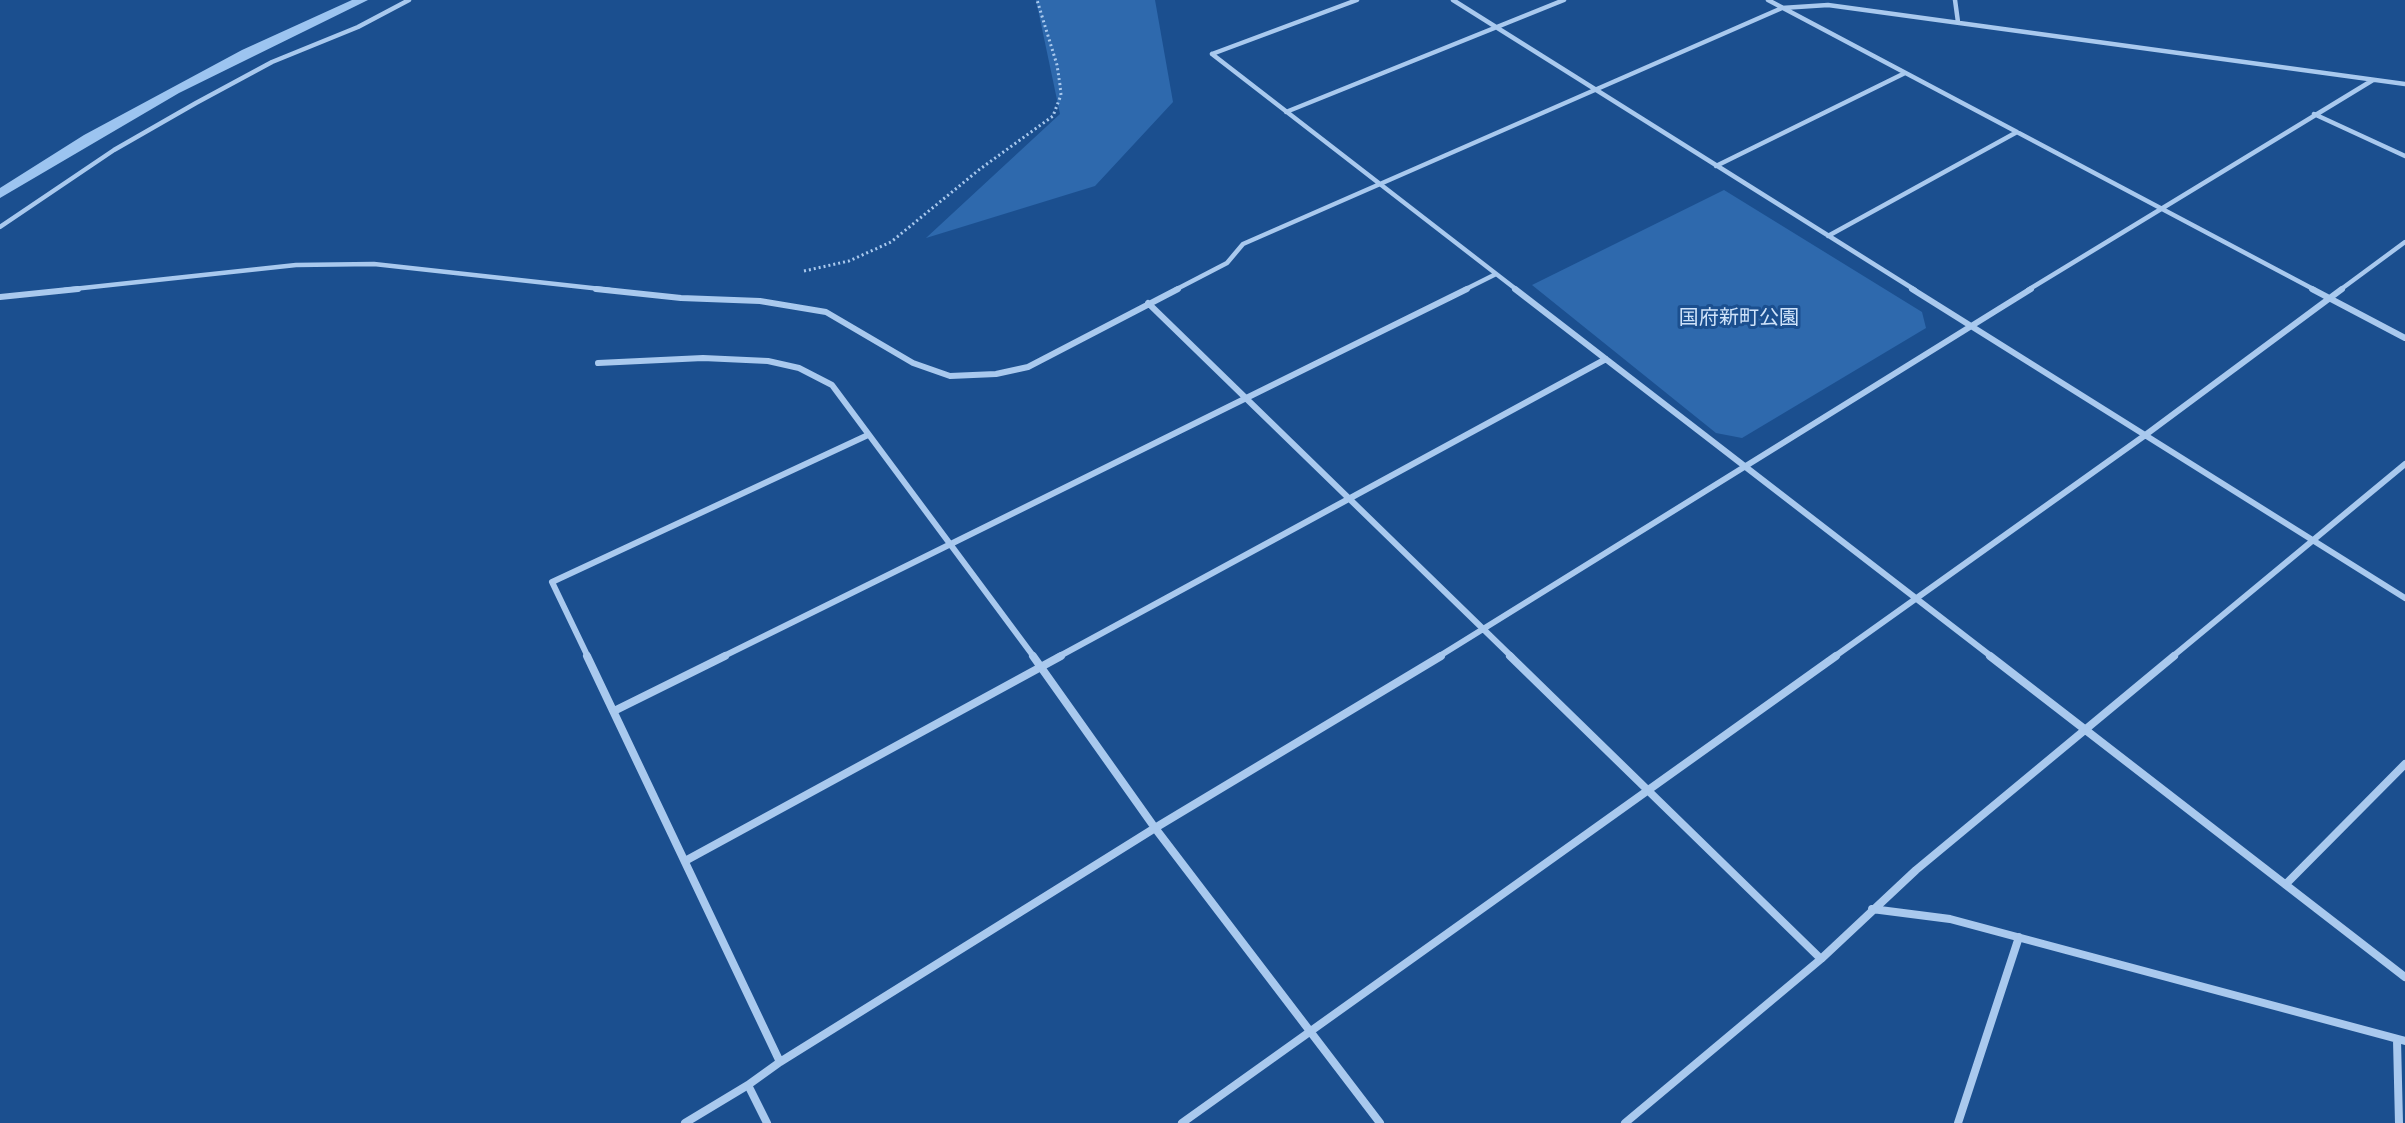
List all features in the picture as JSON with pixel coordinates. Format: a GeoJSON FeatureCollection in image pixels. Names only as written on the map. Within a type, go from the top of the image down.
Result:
{"type":"FeatureCollection","features":[{"type":"Feature","properties":{"kind":"street"},"geometry":{"type":"LineString","coordinates":[[0,227],[114,150],[196,103],[272,62],[358,27],[409,0]]}},
{"type":"Feature","properties":{"kind":"street"},"geometry":{"type":"LineString","coordinates":[[1358,0],[1212,54],[2405,977]]}},
{"type":"Feature","properties":{"kind":"street"},"geometry":{"type":"LineString","coordinates":[[1453,0],[2405,598]]}},
{"type":"Feature","properties":{"kind":"street"},"geometry":{"type":"LineString","coordinates":[[1287,112],[1564,0]]}},
{"type":"Feature","properties":{"kind":"street"},"geometry":{"type":"LineString","coordinates":[[1768,0],[2405,338]]}},
{"type":"Feature","properties":{"kind":"street"},"geometry":{"type":"LineString","coordinates":[[1955,0],[1958,22]]}},
{"type":"Feature","properties":{"kind":"street"},"geometry":{"type":"LineString","coordinates":[[0,297],[296,265],[374,264],[681,298],[760,301],[826,312],[913,363],[950,376],[996,374],[1028,366],[1227,263],[1244,244],[1782,8],[1828,5],[2405,84]]}},
{"type":"Feature","properties":{"kind":"street"},"geometry":{"type":"LineString","coordinates":[[1716,166],[1905,73]]}},
{"type":"Feature","properties":{"kind":"street"},"geometry":{"type":"LineString","coordinates":[[685,1123],[1155,828],[1484,630],[2160,208],[2373,80]]}},
{"type":"Feature","properties":{"kind":"street"},"geometry":{"type":"LineString","coordinates":[[2314,114],[2405,156]]}},
{"type":"Feature","properties":{"kind":"street"},"geometry":{"type":"LineString","coordinates":[[1828,236],[2017,132]]}},
{"type":"Feature","properties":{"kind":"street"},"geometry":{"type":"LineString","coordinates":[[1182,1123],[2144,436],[2405,242]]}},
{"type":"Feature","properties":{"kind":"street"},"geometry":{"type":"LineString","coordinates":[[614,711],[1496,274]]}},
{"type":"Feature","properties":{"kind":"street"},"geometry":{"type":"LineString","coordinates":[[1148,303],[1821,959]]}},
{"type":"Feature","properties":{"kind":"street"},"geometry":{"type":"LineString","coordinates":[[598,363],[703,358],[768,361],[799,368],[832,385],[1041,667],[1155,828],[1380,1123]]}},
{"type":"Feature","properties":{"kind":"street"},"geometry":{"type":"LineString","coordinates":[[685,861],[1606,359]]}},
{"type":"Feature","properties":{"kind":"street"},"geometry":{"type":"LineString","coordinates":[[780,1062],[552,582],[868,435]]}},
{"type":"Feature","properties":{"kind":"street"},"geometry":{"type":"LineString","coordinates":[[1625,1123],[1821,959],[1872,909],[2405,464]]}},
{"type":"Feature","properties":{"kind":"street"},"geometry":{"type":"LineString","coordinates":[[2286,884],[2405,764]]}},
{"type":"Feature","properties":{"kind":"street"},"geometry":{"type":"LineString","coordinates":[[1872,909],[1950,920],[2019,937],[2401,1040],[2399,1123]]}},
{"type":"Feature","properties":{"kind":"street"},"geometry":{"type":"LineString","coordinates":[[1959,1123],[2019,937]]}},
{"type":"Feature","properties":{"kind":"street"},"geometry":{"type":"LineString","coordinates":[[748,1085],[767,1123]]}},
{"type":"Feature","properties":{"kind":"path"},"geometry":{"type":"LineString","coordinates":[[800,271],[849,261],[891,242],[980,169],[1053,116],[1061,95],[1060,85],[1057,65],[1037,0]]}},
{"type":"Feature","properties":{"kind":"green space"},"geometry":{"type":"Polygon","coordinates":[[[1036,0],[1155,0],[1173,102],[1095,186],[926,238],[1060,114],[1036,0]]]}},
{"type":"Feature","properties":{"kind":"green space","name":"国府新町公園"},"geometry":{"type":"Polygon","coordinates":[[[1724,190],[1922,312],[1926,328],[1742,438],[1716,433],[1532,285],[1724,190]]]}},
{"type":"Feature","properties":{"kind":"waterway"},"geometry":{"type":"LineString","coordinates":[[0,194],[89,138],[174,90],[246,53],[362,0]]}}]}
